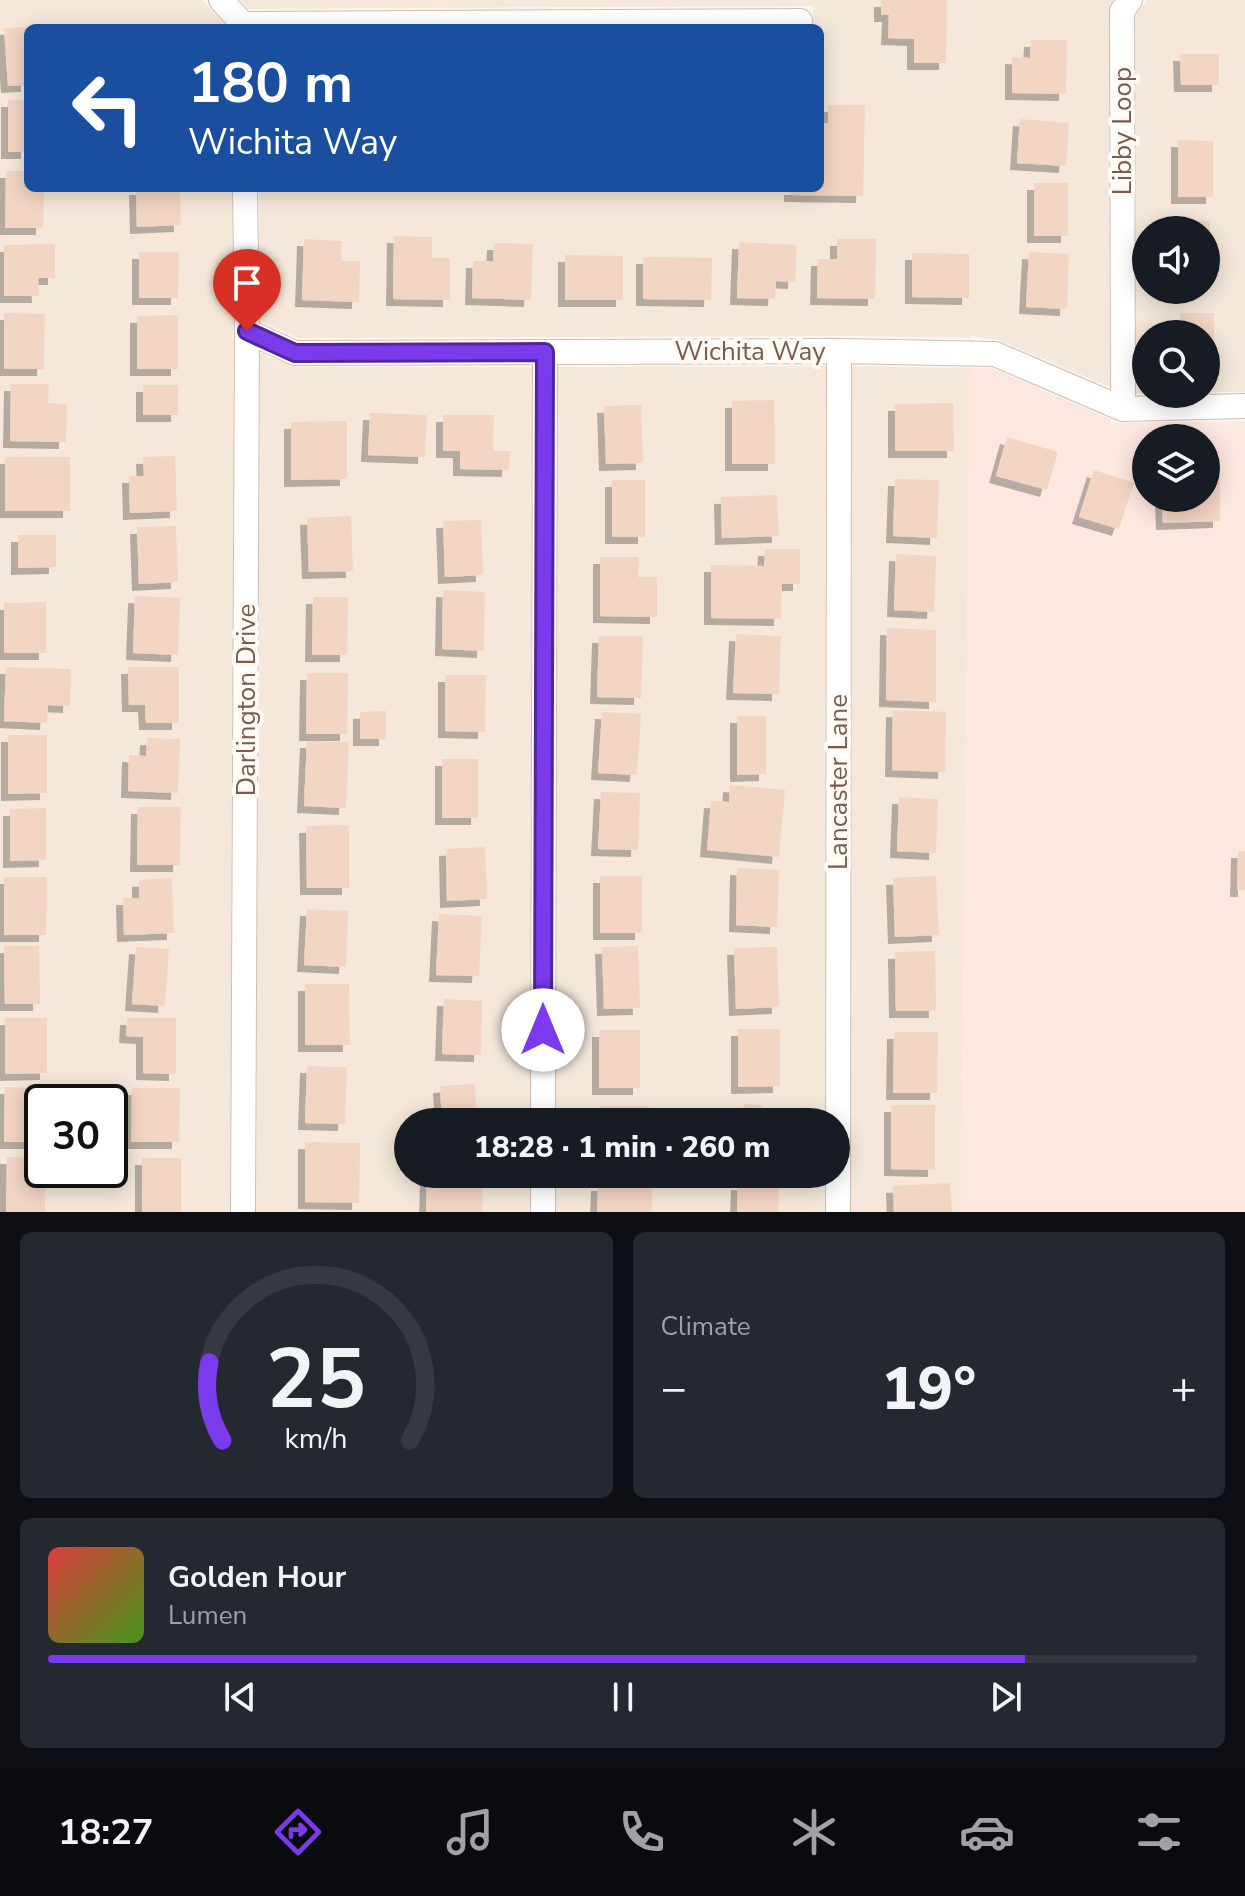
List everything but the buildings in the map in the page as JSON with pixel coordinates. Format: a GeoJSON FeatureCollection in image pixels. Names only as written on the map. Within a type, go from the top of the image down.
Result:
{"type":"FeatureCollection","features":[{"type":"Feature","properties":{"kind":"street"},"geometry":{"type":"LineString","coordinates":[[221,0],[241,24]]}},
{"type":"Feature","properties":{"kind":"street","name":"Libby Loop"},"geometry":{"type":"LineString","coordinates":[[1123,409],[1122,11],[1130,0]]}},
{"type":"Feature","properties":{"kind":"street"},"geometry":{"type":"LineString","coordinates":[[466,24],[800,21]]}},
{"type":"Feature","properties":{"kind":"street","name":"Darlington Drive"},"geometry":{"type":"LineString","coordinates":[[243,1212],[245,192]]}},
{"type":"Feature","properties":{"kind":"street","name":"Wichita Way"},"geometry":{"type":"LineString","coordinates":[[247,331],[295,353],[839,351],[995,354],[1123,409],[1245,406]]}},
{"type":"Feature","properties":{"kind":"street","name":"Lancaster Lane"},"geometry":{"type":"LineString","coordinates":[[838,1212],[839,351]]}},
{"type":"Feature","properties":{"kind":"street"},"geometry":{"type":"LineString","coordinates":[[543,1108],[545,352]]}},
{"type":"Feature","properties":{"kind":"street"},"geometry":{"type":"LineString","coordinates":[[543,1188],[543,1212]]}},
{"type":"Feature","properties":{"kind":"shaded area"},"geometry":{"type":"Polygon","coordinates":[[[0,0],[202,0],[224,24],[24,24],[24,192],[232,192],[234,329],[231,339],[234,341],[230,1212],[0,1212],[0,0]]]}},
{"type":"Feature","properties":{"kind":"shaded area"},"geometry":{"type":"Polygon","coordinates":[[[240,0],[1113,0],[1109,11],[1110,387],[999,340],[971,335],[971,338],[298,338],[260,321],[259,192],[824,192],[824,24],[813,24],[813,6],[248,9],[240,0]]]}},
{"type":"Feature","properties":{"kind":"shaded area"},"geometry":{"type":"Polygon","coordinates":[[[1147,0],[1245,0],[1245,392],[1220,392],[1220,320],[1136,320],[1136,304],[1220,304],[1220,216],[1136,216],[1135,16],[1147,0]]]}},
{"type":"Feature","properties":{"kind":"shaded area"},"geometry":{"type":"Polygon","coordinates":[[[260,353],[295,367],[532,367],[530,1108],[394,1108],[394,1188],[530,1188],[530,1212],[256,1212],[260,353]]]}},
{"type":"Feature","properties":{"kind":"shaded area"},"geometry":{"type":"Polygon","coordinates":[[[826,366],[825,1108],[556,1108],[558,367],[826,366]]]}},
{"type":"Feature","properties":{"kind":"shaded area"},"geometry":{"type":"Polygon","coordinates":[[[852,366],[970,368],[961,1212],[851,1212],[852,366]]]}},
{"type":"Feature","properties":{"kind":"shaded area"},"geometry":{"type":"Polygon","coordinates":[[[970,368],[992,368],[1110,419],[1110,423],[1245,421],[1245,1212],[961,1212],[970,368]]]}},
{"type":"Feature","properties":{"kind":"shaded area"},"geometry":{"type":"Polygon","coordinates":[[[556,1188],[825,1188],[825,1212],[556,1212],[556,1188]]]}},
{"type":"Feature","properties":{"kind":"route"},"geometry":{"type":"LineString","coordinates":[[247,331],[295,353],[545,352],[543,1030]]}}]}
